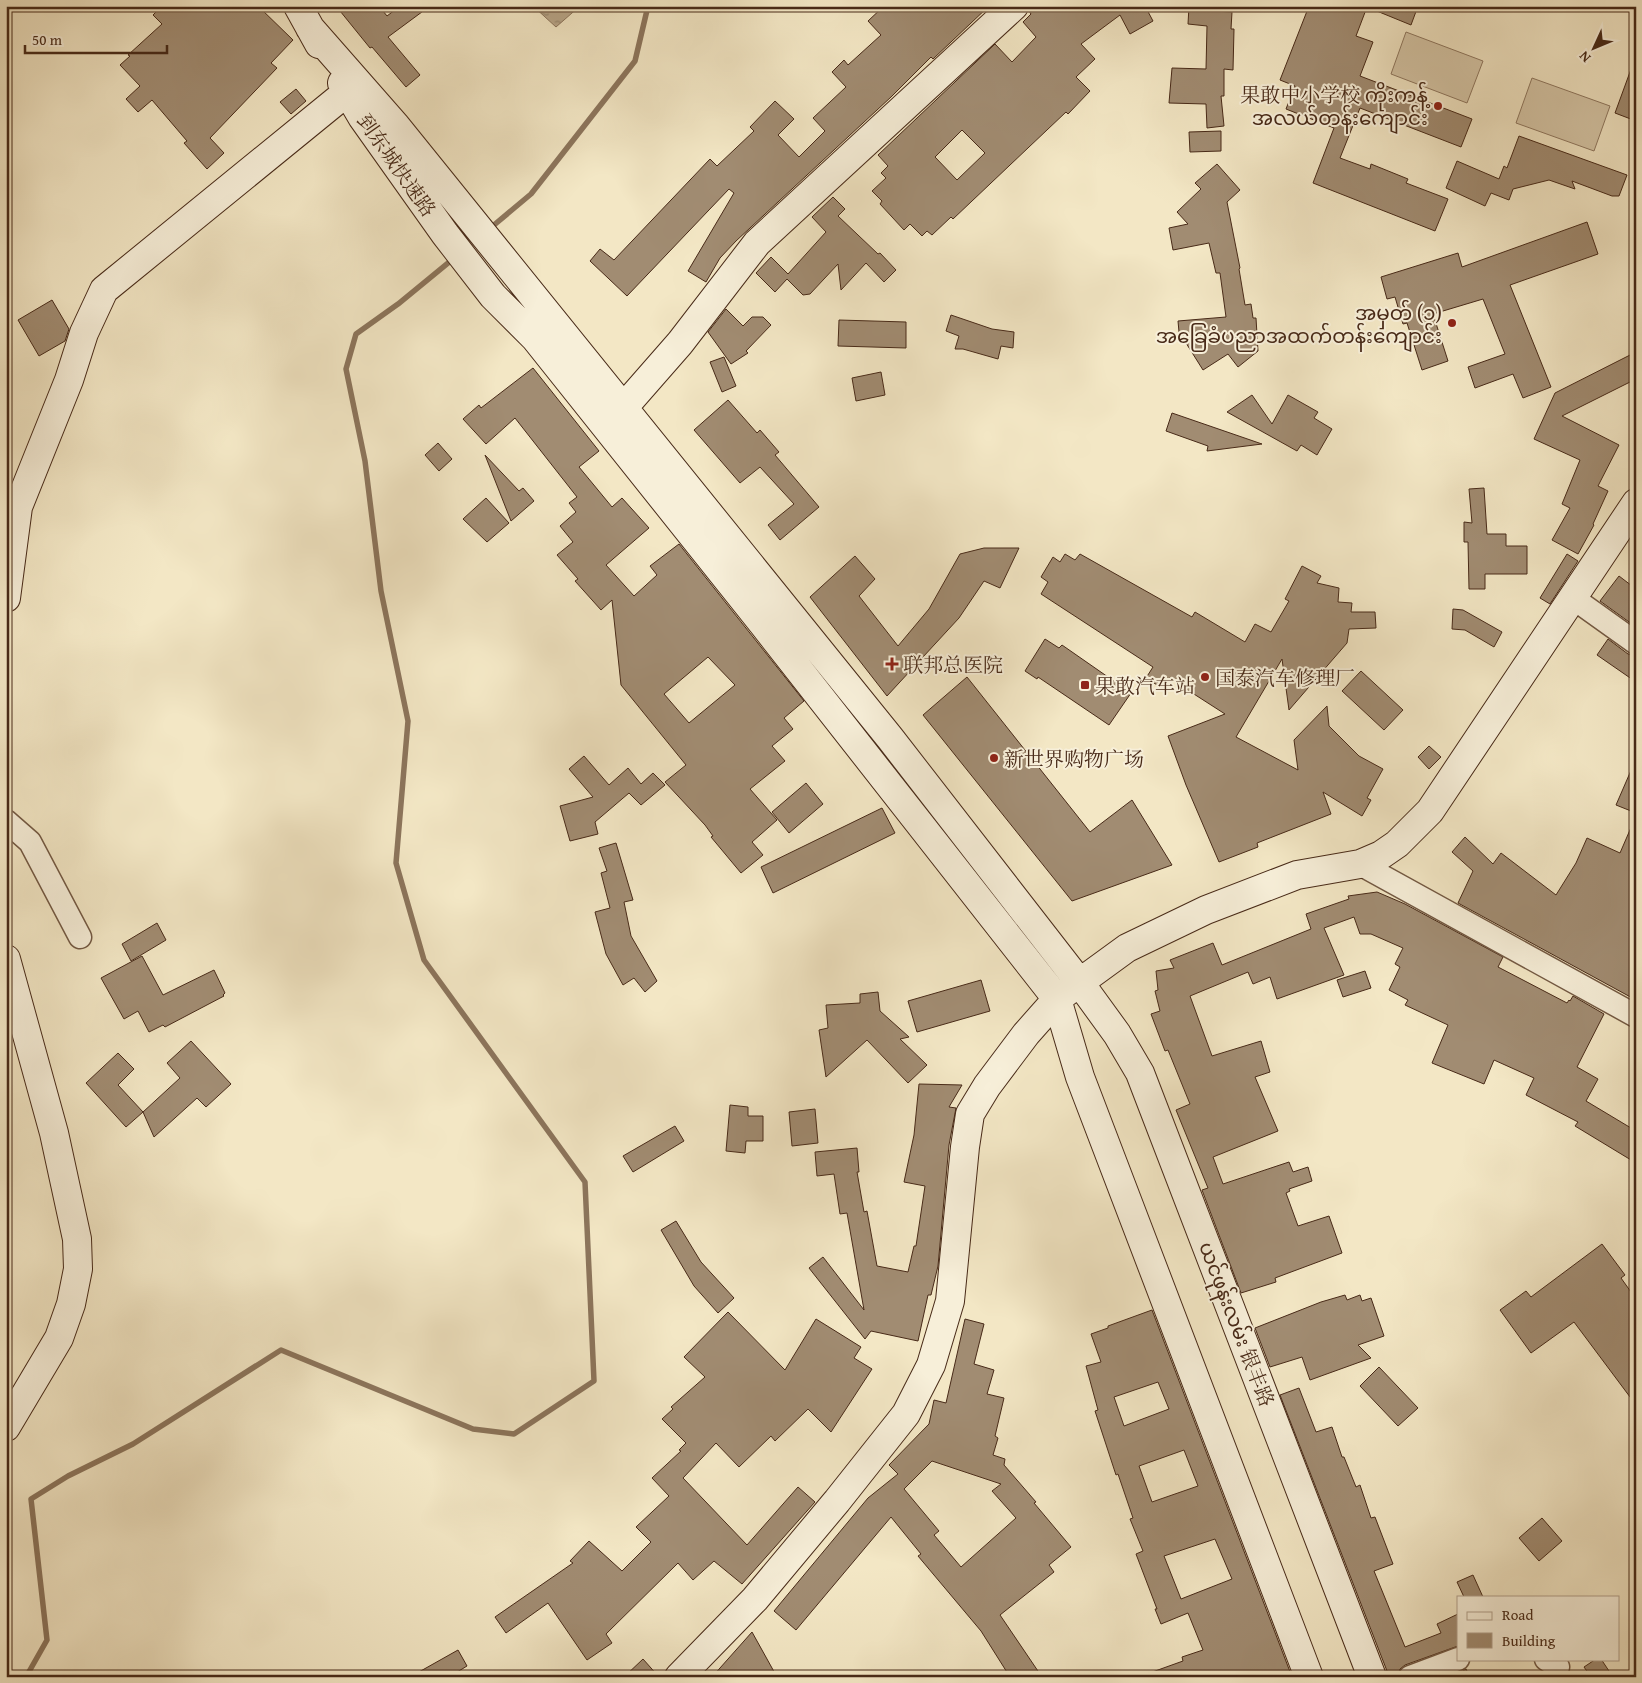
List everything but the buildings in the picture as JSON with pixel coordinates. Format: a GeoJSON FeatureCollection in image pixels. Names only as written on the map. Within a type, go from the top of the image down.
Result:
{"type":"FeatureCollection","features":[{"type":"Feature","properties":{"kind":"main road"},"geometry":{"type":"LineString","coordinates":[[604,424],[624,407],[680,343],[757,243],[1014,6]]}},
{"type":"Feature","properties":{"kind":"main road","name":"到东城快速路"},"geometry":{"type":"LineString","coordinates":[[304,17],[396,126],[518,279],[624,407]]}},
{"type":"Feature","properties":{"kind":"main road","name":"到东城快速路"},"geometry":{"type":"LineString","coordinates":[[304,17],[362,118],[445,234],[494,296],[535,338],[604,424],[1057,999]]}},
{"type":"Feature","properties":{"kind":"main road"},"geometry":{"type":"LineString","coordinates":[[6,598],[12,509],[69,380],[84,333],[104,290],[347,92]]}},
{"type":"Feature","properties":{"kind":"main road","name":"ယင်ဖုန်းလမ်း 银丰路"},"geometry":{"type":"LineString","coordinates":[[624,407],[884,730],[1080,982],[1117,1034],[1140,1072],[1372,1677]]}},
{"type":"Feature","properties":{"kind":"main road"},"geometry":{"type":"LineString","coordinates":[[679,1677],[755,1599],[837,1501],[906,1414],[931,1365],[950,1301],[970,1114],[987,1086],[1020,1042],[1057,999],[1127,948],[1206,910],[1297,875],[1360,864],[1381,855],[1397,844],[1430,811],[1636,503]]}},
{"type":"Feature","properties":{"kind":"main road"},"geometry":{"type":"LineString","coordinates":[[6,959],[54,1133],[72,1209],[77,1239],[78,1269],[71,1304],[59,1338],[6,1427]]}},
{"type":"Feature","properties":{"kind":"main road"},"geometry":{"type":"LineString","coordinates":[[1057,999],[1080,1076],[1309,1677]]}},
{"type":"Feature","properties":{"kind":"street"},"geometry":{"type":"LineString","coordinates":[[1573,598],[1636,643]]}},
{"type":"Feature","properties":{"kind":"street"},"geometry":{"type":"LineString","coordinates":[[6,820],[30,842],[80,937]]}},
{"type":"Feature","properties":{"kind":"street"},"geometry":{"type":"LineString","coordinates":[[1360,864],[1636,1016]]}},
{"type":"Feature","properties":{"kind":"street"},"geometry":{"type":"LineString","coordinates":[[1410,1677],[1457,1659]]}},
{"type":"Feature","properties":{"kind":"shaded area"},"geometry":{"type":"Polygon","coordinates":[[[1406,32],[1483,61],[1467,103],[1391,74],[1406,32]]]}},
{"type":"Feature","properties":{"kind":"shaded area"},"geometry":{"type":"Polygon","coordinates":[[[1532,78],[1610,106],[1594,151],[1516,123],[1532,78]]]}},
{"type":"Feature","properties":{"kind":"water"},"geometry":{"type":"Polygon","coordinates":[[[533,6],[580,6],[556,27],[533,6]]]}},
{"type":"Feature","properties":{"kind":"waterway"},"geometry":{"type":"LineString","coordinates":[[488,230],[531,194],[635,61],[648,6]]}},
{"type":"Feature","properties":{"kind":"waterway"},"geometry":{"type":"LineString","coordinates":[[26,1677],[47,1640],[31,1499],[68,1476],[133,1444],[281,1350],[473,1429],[514,1434],[594,1381],[585,1182],[424,960],[396,863],[408,721],[381,591],[365,461],[346,369],[356,334],[398,304],[454,258]]}},
{"type":"Feature","properties":{"kind":"place","name":"果敢中小学校 ကိုးကန့် အလယ်တန်းကျောင်း"},"geometry":{"type":"Point","coordinates":[1438,106]}},
{"type":"Feature","properties":{"kind":"place","name":"အမှတ် (၁) အခြေခံပညာအထက်တန်းကျောင်း"},"geometry":{"type":"Point","coordinates":[1452,323]}},
{"type":"Feature","properties":{"kind":"place","name":"联邦总医院"},"geometry":{"type":"Point","coordinates":[892,664]}},
{"type":"Feature","properties":{"kind":"place","name":"国泰汽车修理厂"},"geometry":{"type":"Point","coordinates":[1205,677]}},
{"type":"Feature","properties":{"kind":"place","name":"果敢汽车站"},"geometry":{"type":"Point","coordinates":[1085,685]}},
{"type":"Feature","properties":{"kind":"place","name":"新世界购物广场"},"geometry":{"type":"Point","coordinates":[994,758]}}]}
